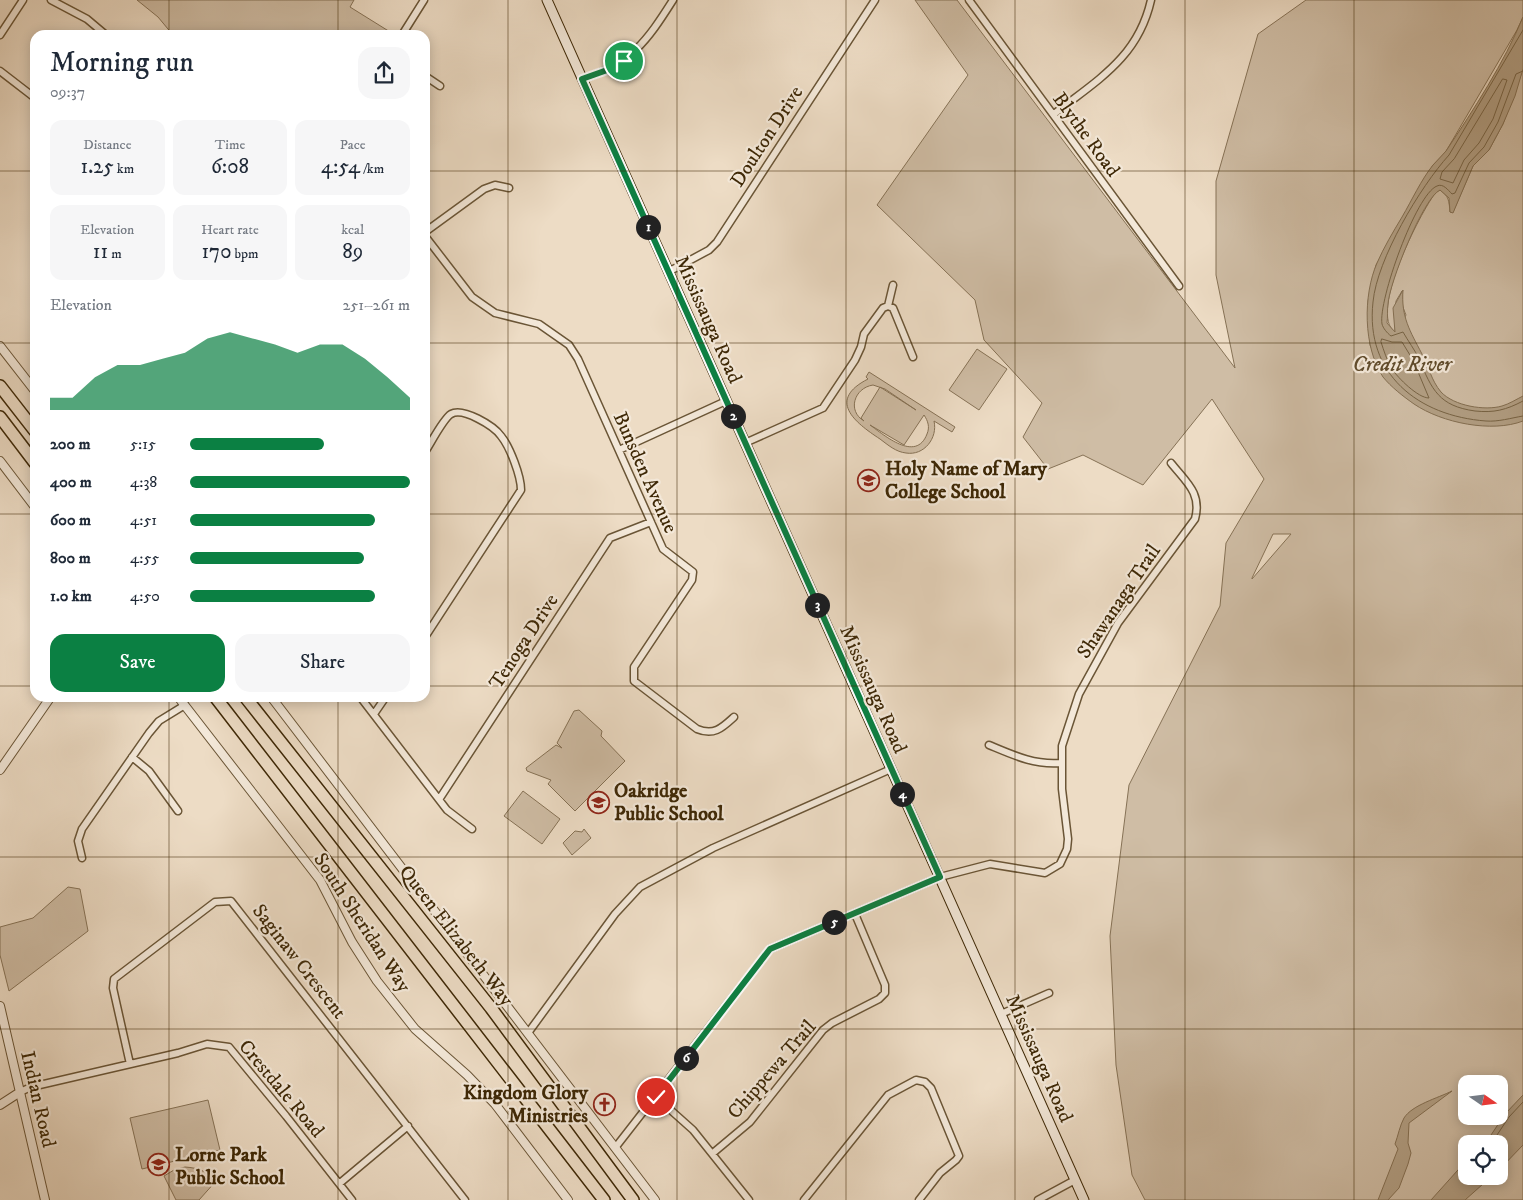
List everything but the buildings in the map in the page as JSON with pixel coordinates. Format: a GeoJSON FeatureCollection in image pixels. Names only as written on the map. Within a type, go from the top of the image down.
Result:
{"type":"FeatureCollection","features":[{"type":"Feature","properties":{"kind":"highway"},"geometry":{"type":"LineString","coordinates":[[0,386],[30,425]]}},
{"type":"Feature","properties":{"kind":"highway"},"geometry":{"type":"LineString","coordinates":[[0,417],[30,456]]}},
{"type":"Feature","properties":{"kind":"highway"},"geometry":{"type":"LineString","coordinates":[[219,702],[604,1200]]}},
{"type":"Feature","properties":{"kind":"highway","name":"Queen Elizabeth Way"},"geometry":{"type":"LineString","coordinates":[[249,702],[491,1008],[633,1200]]}},
{"type":"Feature","properties":{"kind":"main road","name":"Mississauga Road"},"geometry":{"type":"LineString","coordinates":[[547,0],[1084,1200]]}},
{"type":"Feature","properties":{"kind":"street"},"geometry":{"type":"LineString","coordinates":[[0,35],[23,0]]}},
{"type":"Feature","properties":{"kind":"street"},"geometry":{"type":"LineString","coordinates":[[51,0],[87,19],[100,30]]}},
{"type":"Feature","properties":{"kind":"street"},"geometry":{"type":"LineString","coordinates":[[405,30],[424,0]]}},
{"type":"Feature","properties":{"kind":"street"},"geometry":{"type":"LineString","coordinates":[[582,79],[610,69],[624,61],[651,36],[673,0]]}},
{"type":"Feature","properties":{"kind":"street","name":"Doulton Drive"},"geometry":{"type":"LineString","coordinates":[[668,272],[710,250],[717,242],[874,0]]}},
{"type":"Feature","properties":{"kind":"street","name":"Blythe Road"},"geometry":{"type":"LineString","coordinates":[[969,0],[1180,286]]}},
{"type":"Feature","properties":{"kind":"street"},"geometry":{"type":"LineString","coordinates":[[1054,114],[1124,57],[1143,28],[1151,0]]}},
{"type":"Feature","properties":{"kind":"street"},"geometry":{"type":"LineString","coordinates":[[0,71],[30,94]]}},
{"type":"Feature","properties":{"kind":"street"},"geometry":{"type":"LineString","coordinates":[[430,79],[440,86]]}},
{"type":"Feature","properties":{"kind":"street"},"geometry":{"type":"LineString","coordinates":[[430,230],[484,189],[495,185],[509,188]]}},
{"type":"Feature","properties":{"kind":"street","name":"Bunsden Avenue"},"geometry":{"type":"LineString","coordinates":[[430,241],[472,297],[495,313],[540,324],[569,345],[578,360],[663,549],[691,568],[692,580],[634,667],[634,681],[697,729],[705,732],[719,730],[734,717]]}},
{"type":"Feature","properties":{"kind":"street"},"geometry":{"type":"LineString","coordinates":[[888,306],[893,285]]}},
{"type":"Feature","properties":{"kind":"street"},"geometry":{"type":"LineString","coordinates":[[888,306],[897,315],[914,357]]}},
{"type":"Feature","properties":{"kind":"street"},"geometry":{"type":"LineString","coordinates":[[745,443],[823,408],[855,360],[864,334],[882,308],[888,306]]}},
{"type":"Feature","properties":{"kind":"street"},"geometry":{"type":"LineString","coordinates":[[0,346],[30,385]]}},
{"type":"Feature","properties":{"kind":"street"},"geometry":{"type":"LineString","coordinates":[[619,450],[726,401]]}},
{"type":"Feature","properties":{"kind":"street"},"geometry":{"type":"LineString","coordinates":[[430,444],[450,414],[458,411],[467,412],[501,435],[520,477],[521,490],[430,630]]}},
{"type":"Feature","properties":{"kind":"street"},"geometry":{"type":"LineString","coordinates":[[0,461],[30,500]]}},
{"type":"Feature","properties":{"kind":"street","name":"Shawanaga Trail"},"geometry":{"type":"LineString","coordinates":[[615,1148],[770,949],[940,877],[990,864],[1045,873],[1060,864],[1067,849],[1068,840],[1060,763],[1062,746],[1072,712],[1102,649],[1123,616],[1195,519],[1198,506],[1197,497],[1171,463]]}},
{"type":"Feature","properties":{"kind":"street","name":"Tenoga Drive"},"geometry":{"type":"LineString","coordinates":[[440,798],[610,538],[651,522]]}},
{"type":"Feature","properties":{"kind":"street"},"geometry":{"type":"LineString","coordinates":[[0,770],[47,702]]}},
{"type":"Feature","properties":{"kind":"street","name":"South Sheridan Way"},"geometry":{"type":"LineString","coordinates":[[182,702],[320,880],[352,942],[383,988],[415,1029],[467,1075],[495,1104],[568,1200]]}},
{"type":"Feature","properties":{"kind":"street"},"geometry":{"type":"LineString","coordinates":[[275,702],[655,1200]]}},
{"type":"Feature","properties":{"kind":"street"},"geometry":{"type":"LineString","coordinates":[[365,702],[440,798],[447,810],[472,829]]}},
{"type":"Feature","properties":{"kind":"street"},"geometry":{"type":"LineString","coordinates":[[374,714],[383,702]]}},
{"type":"Feature","properties":{"kind":"street"},"geometry":{"type":"LineString","coordinates":[[82,858],[78,841],[82,829],[159,721],[185,705]]}},
{"type":"Feature","properties":{"kind":"street"},"geometry":{"type":"LineString","coordinates":[[989,744],[1024,759],[1043,764],[1060,763]]}},
{"type":"Feature","properties":{"kind":"street"},"geometry":{"type":"LineString","coordinates":[[132,757],[149,771],[178,811]]}},
{"type":"Feature","properties":{"kind":"street"},"geometry":{"type":"LineString","coordinates":[[528,1033],[615,914],[640,887],[713,848],[891,769]]}},
{"type":"Feature","properties":{"kind":"street","name":"Saginaw Crescent"},"geometry":{"type":"LineString","coordinates":[[130,1064],[113,988],[114,979],[215,902],[231,901],[465,1200]]}},
{"type":"Feature","properties":{"kind":"street","name":"Chippewa Trail"},"geometry":{"type":"LineString","coordinates":[[713,1153],[750,1122],[823,1030],[879,999],[885,993],[885,985],[855,914]]}},
{"type":"Feature","properties":{"kind":"street"},"geometry":{"type":"LineString","coordinates":[[1001,1014],[1049,993]]}},
{"type":"Feature","properties":{"kind":"street","name":"Indian Road"},"geometry":{"type":"LineString","coordinates":[[0,1006],[45,1200]]}},
{"type":"Feature","properties":{"kind":"street","name":"Crestdale Road"},"geometry":{"type":"LineString","coordinates":[[20,1092],[31,1087],[207,1044],[229,1047],[352,1200]]}},
{"type":"Feature","properties":{"kind":"street"},"geometry":{"type":"LineString","coordinates":[[804,1200],[888,1095],[916,1080],[925,1082],[931,1088],[959,1156],[940,1173],[919,1200]]}},
{"type":"Feature","properties":{"kind":"street"},"geometry":{"type":"LineString","coordinates":[[0,1105],[20,1092]]}},
{"type":"Feature","properties":{"kind":"street"},"geometry":{"type":"LineString","coordinates":[[656,1097],[685,1121],[713,1153],[749,1200]]}},
{"type":"Feature","properties":{"kind":"street"},"geometry":{"type":"LineString","coordinates":[[340,1183],[408,1126]]}},
{"type":"Feature","properties":{"kind":"street"},"geometry":{"type":"LineString","coordinates":[[1038,1200],[1075,1180]]}},
{"type":"Feature","properties":{"kind":"shaded area"},"geometry":{"type":"Polygon","coordinates":[[[137,0],[354,0],[350,7],[387,30],[169,30],[158,17],[137,0]]]}},
{"type":"Feature","properties":{"kind":"shaded area"},"geometry":{"type":"Polygon","coordinates":[[[915,0],[957,0],[1235,368],[1216,275],[1216,181],[1258,34],[1306,0],[1523,0],[1523,17],[1517,30],[1445,153],[1433,165],[1376,265],[1368,301],[1370,345],[1379,366],[1406,315],[1402,305],[1402,291],[1396,301],[1395,332],[1388,322],[1388,305],[1392,285],[1399,263],[1419,220],[1436,192],[1440,190],[1447,197],[1450,212],[1453,212],[1473,166],[1489,150],[1503,124],[1523,69],[1523,1200],[1145,1200],[1132,1175],[1116,1065],[1110,936],[1129,785],[1220,606],[1226,543],[1264,479],[1212,399],[1143,485],[1083,455],[1048,469],[1023,437],[1042,403],[984,340],[975,300],[877,205],[968,75],[915,0]],[[1273,534],[1252,579],[1291,534],[1273,534]]]}},
{"type":"Feature","properties":{"kind":"shaded area"},"geometry":{"type":"Polygon","coordinates":[[[977,349],[1007,369],[979,410],[949,390],[977,349]]]}},
{"type":"Feature","properties":{"kind":"shaded area"},"geometry":{"type":"Polygon","coordinates":[[[869,372],[955,427],[952,432],[934,421],[935,427],[932,439],[919,452],[902,452],[892,448],[861,425],[849,410],[847,403],[849,395],[856,387],[868,379],[866,377],[869,372]],[[873,385],[866,387],[857,395],[854,406],[859,417],[864,421],[861,418],[880,387],[873,385]],[[881,388],[916,410],[885,389],[881,388]],[[924,415],[904,445],[870,425],[891,440],[908,447],[915,446],[922,442],[928,431],[927,420],[924,415]]]}},
{"type":"Feature","properties":{"kind":"shaded area"},"geometry":{"type":"Polygon","coordinates":[[[579,710],[602,731],[601,736],[625,761],[575,811],[548,784],[551,780],[527,771],[526,768],[556,745],[562,748],[557,743],[574,711],[579,710]]]}},
{"type":"Feature","properties":{"kind":"shaded area"},"geometry":{"type":"Polygon","coordinates":[[[523,791],[560,819],[542,844],[504,816],[523,791]]]}},
{"type":"Feature","properties":{"kind":"shaded area"},"geometry":{"type":"Polygon","coordinates":[[[584,829],[591,838],[572,855],[563,843],[575,831],[582,832],[584,829]]]}},
{"type":"Feature","properties":{"kind":"shaded area"},"geometry":{"type":"Polygon","coordinates":[[[68,887],[80,889],[88,931],[9,991],[0,955],[0,927],[33,918],[68,887]]]}},
{"type":"Feature","properties":{"kind":"shaded area"},"geometry":{"type":"Polygon","coordinates":[[[208,1100],[220,1150],[142,1169],[130,1118],[208,1100]]]}},
{"type":"Feature","properties":{"kind":"shaded area"},"geometry":{"type":"Polygon","coordinates":[[[185,1167],[202,1171],[216,1181],[199,1200],[176,1200],[164,1176],[174,1170],[185,1167]]]}},
{"type":"Feature","properties":{"kind":"water","name":"Credit River"},"geometry":{"type":"Polygon","coordinates":[[[1523,17],[1523,69],[1515,96],[1503,124],[1489,150],[1473,166],[1453,213],[1450,212],[1449,198],[1440,190],[1433,196],[1425,208],[1400,261],[1388,306],[1387,323],[1395,332],[1393,308],[1403,290],[1403,308],[1410,331],[1435,383],[1447,397],[1462,404],[1487,408],[1505,405],[1523,396],[1523,421],[1497,426],[1482,426],[1453,421],[1425,411],[1386,381],[1376,365],[1372,351],[1367,321],[1367,305],[1372,276],[1386,245],[1424,177],[1446,151],[1488,86],[1523,17]]]}},
{"type":"Feature","properties":{"kind":"water"},"geometry":{"type":"Polygon","coordinates":[[[1452,1091],[1409,1123],[1408,1143],[1411,1153],[1399,1188],[1388,1200],[1378,1200],[1398,1149],[1395,1144],[1404,1118],[1413,1109],[1452,1091]]]}},
{"type":"Feature","properties":{"kind":"water"},"geometry":{"type":"Polygon","coordinates":[[[1523,1095],[1523,1145],[1508,1161],[1508,1135],[1491,1135],[1498,1125],[1508,1125],[1508,1111],[1523,1095]]]}},
{"type":"Feature","properties":{"kind":"water"},"geometry":{"type":"Polygon","coordinates":[[[1458,1170],[1458,1185],[1482,1185],[1465,1200],[1431,1200],[1458,1170]]]}},
{"type":"Feature","properties":{"kind":"place","name":"Holy Name of Mary College School"},"geometry":{"type":"Point","coordinates":[869,480]}},
{"type":"Feature","properties":{"kind":"place","name":"Oakridge Public School"},"geometry":{"type":"Point","coordinates":[598,802]}},
{"type":"Feature","properties":{"kind":"place","name":"Kingdom Glory Ministries"},"geometry":{"type":"Point","coordinates":[604,1104]}},
{"type":"Feature","properties":{"kind":"place","name":"Lorne Park Public School"},"geometry":{"type":"Point","coordinates":[159,1165]}},
{"type":"Feature","properties":{"kind":"route"},"geometry":{"type":"LineString","coordinates":[[624,61],[610,69],[582,79],[940,877],[770,949],[656,1097]]}}]}
